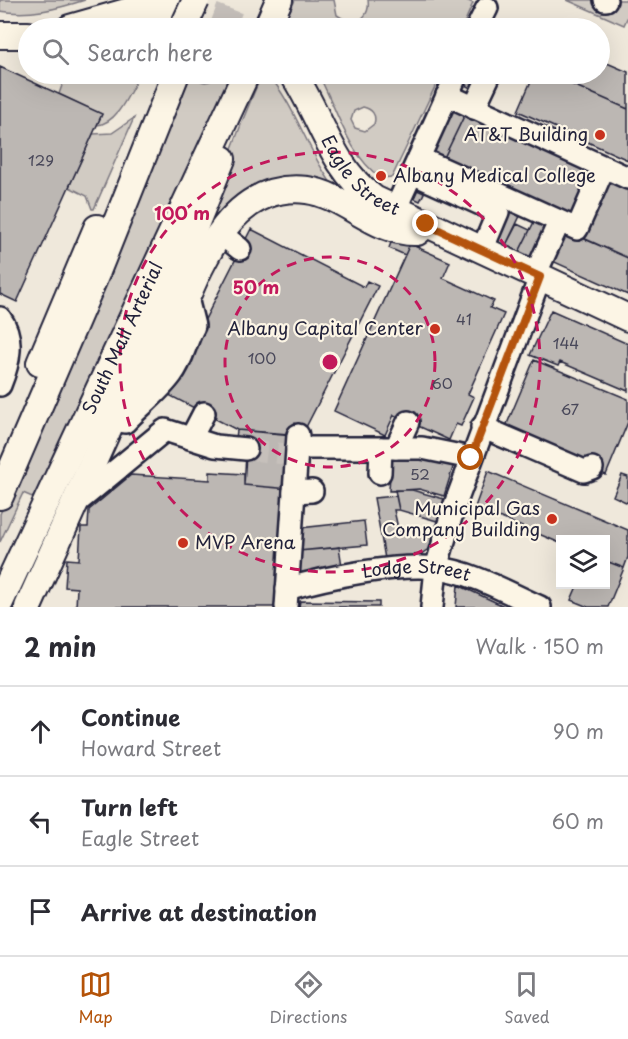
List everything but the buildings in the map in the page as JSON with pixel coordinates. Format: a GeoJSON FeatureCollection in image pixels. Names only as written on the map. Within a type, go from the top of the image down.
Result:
{"type":"FeatureCollection","features":[{"type":"Feature","properties":{"kind":"main road"},"geometry":{"type":"LineString","coordinates":[[105,18],[137,9],[185,12]]}},
{"type":"Feature","properties":{"kind":"main road"},"geometry":{"type":"LineString","coordinates":[[0,35],[18,35]]}},
{"type":"Feature","properties":{"kind":"main road"},"geometry":{"type":"LineString","coordinates":[[0,454],[159,84]]}},
{"type":"Feature","properties":{"kind":"main road"},"geometry":{"type":"LineString","coordinates":[[0,496],[103,258],[172,84]]}},
{"type":"Feature","properties":{"kind":"main road","name":"South Mall Arterial"},"geometry":{"type":"LineString","coordinates":[[3,597],[243,84]]}},
{"type":"Feature","properties":{"kind":"main road"},"geometry":{"type":"LineString","coordinates":[[28,607],[190,240],[230,136],[245,84]]}},
{"type":"Feature","properties":{"kind":"main road","name":"Eagle Street"},"geometry":{"type":"LineString","coordinates":[[299,84],[311,104],[333,153],[347,173],[368,195],[395,210],[628,318]]}},
{"type":"Feature","properties":{"kind":"main road"},"geometry":{"type":"LineString","coordinates":[[74,505],[158,364],[207,251],[219,232],[251,205],[272,195],[295,190],[322,194],[399,230],[417,232],[426,224]]}},
{"type":"Feature","properties":{"kind":"street"},"geometry":{"type":"LineString","coordinates":[[482,18],[487,8]]}},
{"type":"Feature","properties":{"kind":"street"},"geometry":{"type":"LineString","coordinates":[[395,210],[452,84]]}},
{"type":"Feature","properties":{"kind":"street"},"geometry":{"type":"LineString","coordinates":[[474,108],[485,84]]}},
{"type":"Feature","properties":{"kind":"street"},"geometry":{"type":"LineString","coordinates":[[447,95],[628,178]]}},
{"type":"Feature","properties":{"kind":"street"},"geometry":{"type":"LineString","coordinates":[[415,166],[577,229],[604,167]]}},
{"type":"Feature","properties":{"kind":"street"},"geometry":{"type":"LineString","coordinates":[[415,166],[498,212],[482,250]]}},
{"type":"Feature","properties":{"kind":"street"},"geometry":{"type":"LineString","coordinates":[[432,607],[436,568],[471,458],[555,231]]}},
{"type":"Feature","properties":{"kind":"street"},"geometry":{"type":"LineString","coordinates":[[219,232],[240,249]]}},
{"type":"Feature","properties":{"kind":"street"},"geometry":{"type":"LineString","coordinates":[[125,422],[173,374],[184,352],[193,331],[187,298]]}},
{"type":"Feature","properties":{"kind":"street"},"geometry":{"type":"LineString","coordinates":[[0,318],[7,330],[9,345],[1,381]]}},
{"type":"Feature","properties":{"kind":"street"},"geometry":{"type":"LineString","coordinates":[[191,438],[204,413]]}},
{"type":"Feature","properties":{"kind":"street"},"geometry":{"type":"LineString","coordinates":[[381,473],[389,448],[408,422]]}},
{"type":"Feature","properties":{"kind":"street"},"geometry":{"type":"LineString","coordinates":[[483,427],[584,471],[592,468]]}},
{"type":"Feature","properties":{"kind":"street"},"geometry":{"type":"LineString","coordinates":[[74,505],[165,430],[215,446],[246,449]]}},
{"type":"Feature","properties":{"kind":"street"},"geometry":{"type":"LineString","coordinates":[[287,598],[303,492],[296,448],[422,448],[471,458]]}},
{"type":"Feature","properties":{"kind":"street","name":"Lodge Street"},"geometry":{"type":"LineString","coordinates":[[287,598],[370,572],[436,568],[470,577],[540,607]]}},
{"type":"Feature","properties":{"kind":"shaded area"},"geometry":{"type":"Polygon","coordinates":[[[0,0],[85,0],[54,9],[22,13],[0,11],[0,0]]]}},
{"type":"Feature","properties":{"kind":"shaded area"},"geometry":{"type":"Polygon","coordinates":[[[295,0],[334,0],[337,15],[342,18],[287,18],[295,0]]]}},
{"type":"Feature","properties":{"kind":"shaded area"},"geometry":{"type":"Polygon","coordinates":[[[368,0],[466,0],[473,3],[466,18],[362,18],[368,9],[368,0]]]}},
{"type":"Feature","properties":{"kind":"shaded area"},"geometry":{"type":"Polygon","coordinates":[[[567,0],[628,0],[628,16],[624,25],[567,0]]]}},
{"type":"Feature","properties":{"kind":"shaded area"},"geometry":{"type":"Polygon","coordinates":[[[62,84],[135,84],[118,112],[105,123],[97,125],[102,114],[59,94],[62,84]]]}},
{"type":"Feature","properties":{"kind":"shaded area"},"geometry":{"type":"Polygon","coordinates":[[[179,84],[232,84],[37,499],[23,493],[0,542],[0,514],[41,423],[179,84]]]}},
{"type":"Feature","properties":{"kind":"shaded area"},"geometry":{"type":"Polygon","coordinates":[[[258,84],[275,84],[288,103],[320,165],[340,195],[296,185],[203,247],[214,203],[244,116],[258,84]]]}},
{"type":"Feature","properties":{"kind":"shaded area"},"geometry":{"type":"Polygon","coordinates":[[[323,84],[436,84],[392,177],[381,178],[369,168],[351,144],[323,84]],[[363,107],[354,111],[351,120],[355,128],[365,131],[374,124],[375,118],[371,111],[363,107]]]}},
{"type":"Feature","properties":{"kind":"shaded area"},"geometry":{"type":"Polygon","coordinates":[[[134,118],[94,209],[92,209],[87,196],[69,187],[93,134],[112,133],[134,118]]]}},
{"type":"Feature","properties":{"kind":"tunnel"},"geometry":{"type":"LineString","coordinates":[[175,7],[218,18]]}},
{"type":"Feature","properties":{"kind":"tunnel"},"geometry":{"type":"LineString","coordinates":[[246,449],[292,455]]}},
{"type":"Feature","properties":{"kind":"place","name":"AT&T Building"},"geometry":{"type":"Point","coordinates":[600,135]}},
{"type":"Feature","properties":{"kind":"place","name":"Albany Medical College"},"geometry":{"type":"Point","coordinates":[381,176]}},
{"type":"Feature","properties":{"kind":"place","name":"Albany Capital Center"},"geometry":{"type":"Point","coordinates":[435,329]}},
{"type":"Feature","properties":{"kind":"place","name":"Municipal Gas Company Building"},"geometry":{"type":"Point","coordinates":[552,519]}},
{"type":"Feature","properties":{"kind":"place","name":"MVP Arena"},"geometry":{"type":"Point","coordinates":[183,543]}},
{"type":"Feature","properties":{"kind":"route"},"geometry":{"type":"LineString","coordinates":[[426,224],[540,277],[471,458]]}}]}
